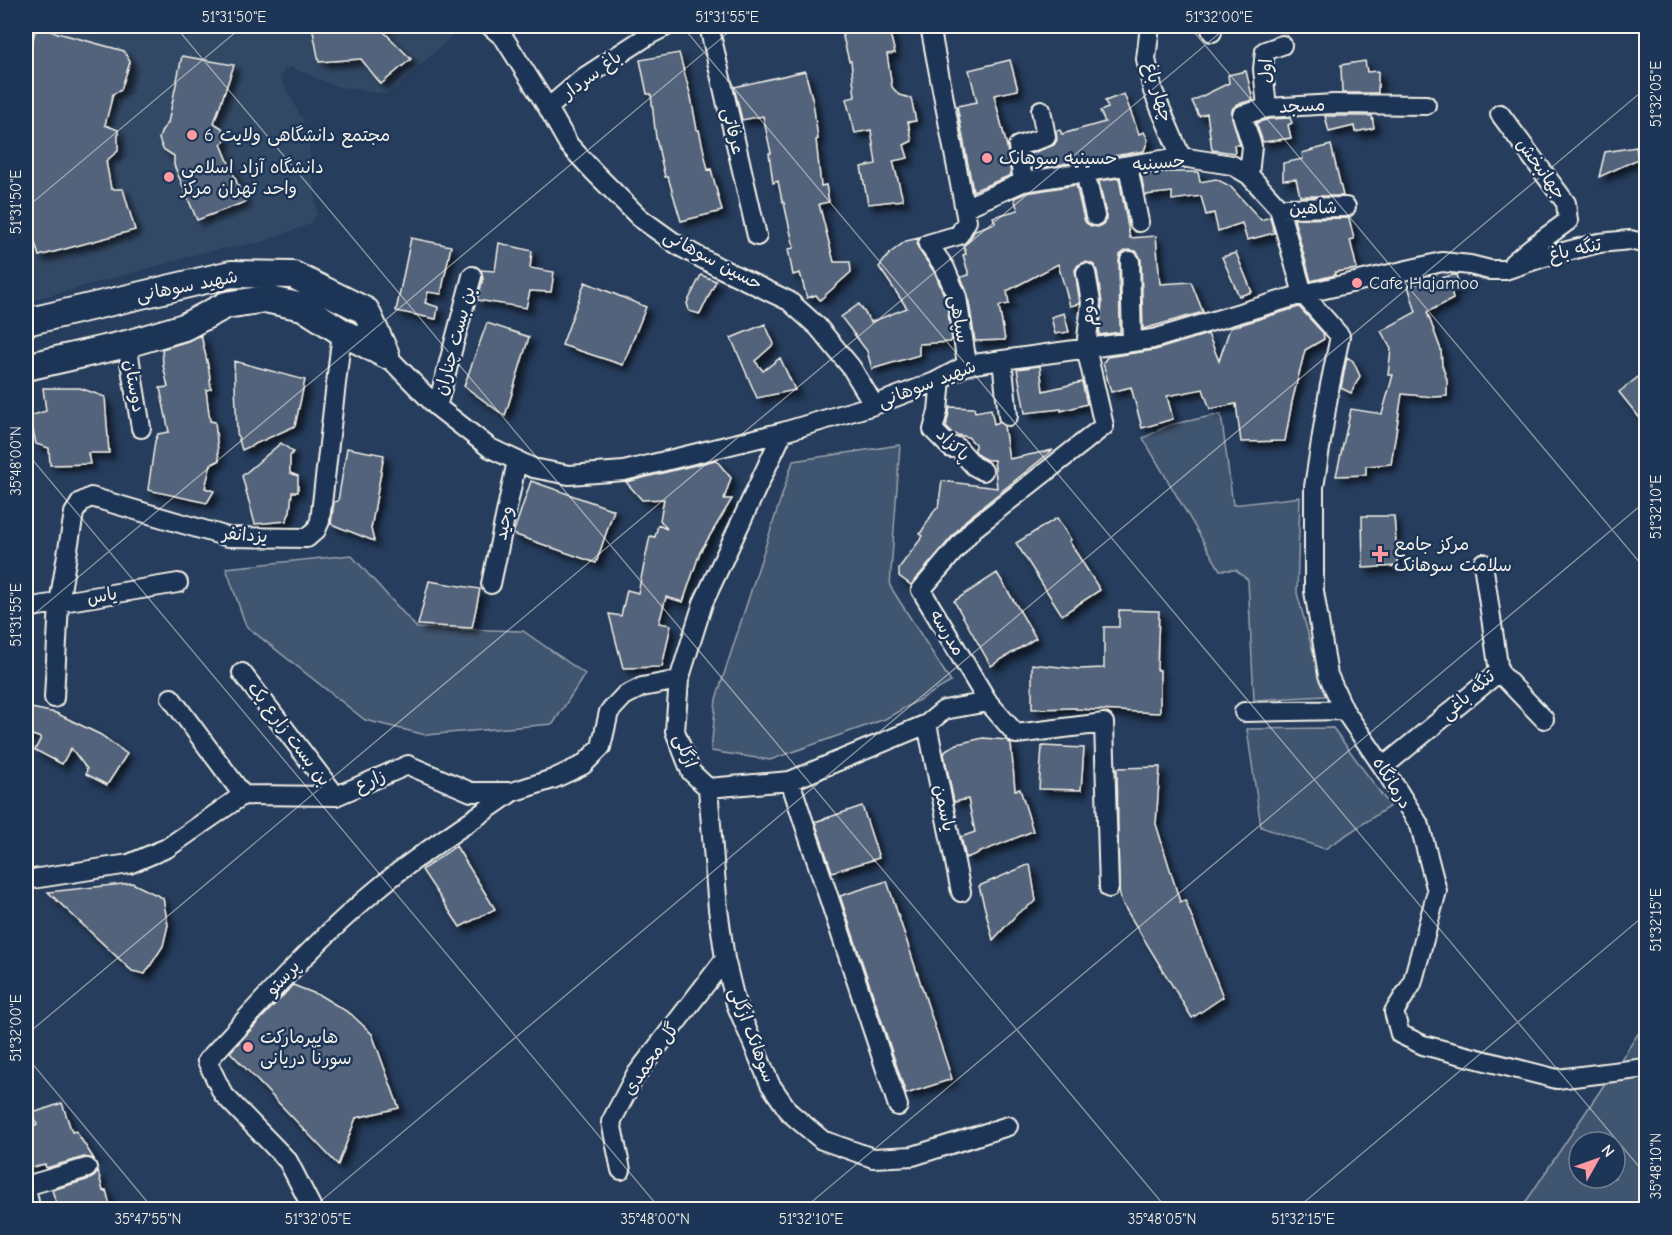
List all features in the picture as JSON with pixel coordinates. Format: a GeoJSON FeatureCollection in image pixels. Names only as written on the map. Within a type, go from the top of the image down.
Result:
{"type":"FeatureCollection","features":[{"type":"Feature","properties":{"kind":"main road","name":"شهید سوهانی"},"geometry":{"type":"LineString","coordinates":[[26,322],[231,274],[293,274],[366,310],[386,355]]}},
{"type":"Feature","properties":{"kind":"main road","name":"شهید سوهانی"},"geometry":{"type":"LineString","coordinates":[[26,368],[127,344],[184,327],[226,305],[265,299],[303,307],[342,332],[386,355]]}},
{"type":"Feature","properties":{"kind":"street","name":"حسین سوهانی"},"geometry":{"type":"LineString","coordinates":[[490,26],[504,38],[569,145],[640,218],[679,246],[789,301],[818,327],[851,367],[874,405]]}},
{"type":"Feature","properties":{"kind":"street","name":"باغ سردار"},"geometry":{"type":"LineString","coordinates":[[548,108],[583,78],[649,35],[667,26]]}},
{"type":"Feature","properties":{"kind":"street","name":"عرفاتی"},"geometry":{"type":"LineString","coordinates":[[709,26],[758,236]]}},
{"type":"Feature","properties":{"kind":"street"},"geometry":{"type":"LineString","coordinates":[[930,26],[966,207]]}},
{"type":"Feature","properties":{"kind":"street","name":"چهار باغ"},"geometry":{"type":"LineString","coordinates":[[1150,26],[1146,59],[1153,91],[1181,157]]}},
{"type":"Feature","properties":{"kind":"street","name":"اول"},"geometry":{"type":"LineString","coordinates":[[1267,108],[1263,69],[1265,51],[1282,45]]}},
{"type":"Feature","properties":{"kind":"street","name":"مسجد"},"geometry":{"type":"LineString","coordinates":[[1249,175],[1252,146],[1242,115],[1267,108],[1334,104],[1426,105]]}},
{"type":"Feature","properties":{"kind":"street"},"geometry":{"type":"LineString","coordinates":[[1023,182],[1018,146],[1046,136],[1041,110]]}},
{"type":"Feature","properties":{"kind":"street","name":"جهانبخش"},"geometry":{"type":"LineString","coordinates":[[1500,114],[1566,203],[1568,221],[1505,270]]}},
{"type":"Feature","properties":{"kind":"street","name":"حسینیه"},"geometry":{"type":"LineString","coordinates":[[966,207],[1023,182],[1181,157],[1232,165],[1249,175]]}},
{"type":"Feature","properties":{"kind":"street"},"geometry":{"type":"LineString","coordinates":[[1128,166],[1139,222]]}},
{"type":"Feature","properties":{"kind":"street"},"geometry":{"type":"LineString","coordinates":[[1085,172],[1095,216]]}},
{"type":"Feature","properties":{"kind":"street"},"geometry":{"type":"LineString","coordinates":[[1249,175],[1279,208],[1303,294]]}},
{"type":"Feature","properties":{"kind":"street","name":"سپاهی"},"geometry":{"type":"LineString","coordinates":[[966,207],[967,221],[959,235],[928,244],[945,268],[957,297],[967,365]]}},
{"type":"Feature","properties":{"kind":"street","name":"شاهین"},"geometry":{"type":"LineString","coordinates":[[1279,208],[1346,207]]}},
{"type":"Feature","properties":{"kind":"street","name":"تنگه باغ"},"geometry":{"type":"LineString","coordinates":[[1505,270],[1599,243],[1630,240],[1647,244]]}},
{"type":"Feature","properties":{"kind":"street"},"geometry":{"type":"LineString","coordinates":[[1130,261],[1131,342]]}},
{"type":"Feature","properties":{"kind":"street","name":"شهید سوهانی"},"geometry":{"type":"LineString","coordinates":[[386,355],[437,407],[490,448],[533,468],[569,475],[624,471],[783,432],[874,405],[941,379],[967,365],[1153,339],[1303,294],[1442,262],[1490,270],[1505,270]]}},
{"type":"Feature","properties":{"kind":"street","name":"دوم"},"geometry":{"type":"LineString","coordinates":[[1086,273],[1091,302],[1086,348]]}},
{"type":"Feature","properties":{"kind":"street","name":"بن بست چناران"},"geometry":{"type":"LineString","coordinates":[[437,407],[472,276]]}},
{"type":"Feature","properties":{"kind":"street","name":"درمانگاه"},"geometry":{"type":"LineString","coordinates":[[1303,294],[1340,336],[1314,487],[1314,591],[1328,675],[1344,710],[1420,826],[1437,891],[1412,984],[1394,1012],[1400,1034],[1423,1045],[1557,1079],[1647,1068]]}},
{"type":"Feature","properties":{"kind":"street","name":"یزدانفر"},"geometry":{"type":"LineString","coordinates":[[59,603],[74,513],[81,502],[91,497],[228,537],[307,538],[316,530],[320,521],[342,332]]}},
{"type":"Feature","properties":{"kind":"street","name":"دوستان"},"geometry":{"type":"LineString","coordinates":[[127,344],[141,428]]}},
{"type":"Feature","properties":{"kind":"street","name":"مدرسه"},"geometry":{"type":"LineString","coordinates":[[1086,348],[1104,426],[973,529],[921,590],[988,702],[1016,734],[1104,723],[1109,888]]}},
{"type":"Feature","properties":{"kind":"street"},"geometry":{"type":"LineString","coordinates":[[1002,360],[1008,416]]}},
{"type":"Feature","properties":{"kind":"street","name":"پاکزاد"},"geometry":{"type":"LineString","coordinates":[[941,379],[938,411],[933,430],[951,448],[957,447],[974,466],[983,471]]}},
{"type":"Feature","properties":{"kind":"street","name":"ازگلی"},"geometry":{"type":"LineString","coordinates":[[783,432],[703,603],[679,680],[675,731],[691,772],[708,788],[790,781],[927,724],[944,710],[988,702]]}},
{"type":"Feature","properties":{"kind":"street","name":"وحید"},"geometry":{"type":"LineString","coordinates":[[491,584],[517,461]]}},
{"type":"Feature","properties":{"kind":"street","name":"تنگه باغی"},"geometry":{"type":"LineString","coordinates":[[1383,768],[1499,672],[1483,563]]}},
{"type":"Feature","properties":{"kind":"street","name":"یاس"},"geometry":{"type":"LineString","coordinates":[[26,608],[178,583]]}},
{"type":"Feature","properties":{"kind":"street"},"geometry":{"type":"LineString","coordinates":[[54,698],[59,603]]}},
{"type":"Feature","properties":{"kind":"street"},"geometry":{"type":"LineString","coordinates":[[1499,672],[1544,719]]}},
{"type":"Feature","properties":{"kind":"street","name":"بن بست زارع یک"},"geometry":{"type":"LineString","coordinates":[[242,673],[336,796]]}},
{"type":"Feature","properties":{"kind":"street","name":"زارع"},"geometry":{"type":"LineString","coordinates":[[243,795],[336,796],[408,765],[471,792],[513,792],[553,779],[583,765],[601,747],[609,712],[624,696],[642,687],[679,680]]}},
{"type":"Feature","properties":{"kind":"street"},"geometry":{"type":"LineString","coordinates":[[26,879],[129,864],[167,848],[243,795],[171,698]]}},
{"type":"Feature","properties":{"kind":"street"},"geometry":{"type":"LineString","coordinates":[[1244,712],[1344,710]]}},
{"type":"Feature","properties":{"kind":"street","name":"یاسمن"},"geometry":{"type":"LineString","coordinates":[[927,724],[961,892]]}},
{"type":"Feature","properties":{"kind":"street"},"geometry":{"type":"LineString","coordinates":[[790,781],[898,1106]]}},
{"type":"Feature","properties":{"kind":"street","name":"سوهانک ازگلی"},"geometry":{"type":"LineString","coordinates":[[708,788],[718,909],[725,958],[736,1005],[770,1084],[790,1113],[822,1140],[873,1158],[913,1156],[1008,1126]]}},
{"type":"Feature","properties":{"kind":"street","name":"پرستو"},"geometry":{"type":"LineString","coordinates":[[313,1209],[288,1161],[223,1094],[207,1061],[295,965],[361,903],[393,876],[513,792]]}},
{"type":"Feature","properties":{"kind":"street","name":"گل محمدی"},"geometry":{"type":"LineString","coordinates":[[621,1170],[611,1122],[635,1077],[725,958]]}},
{"type":"Feature","properties":{"kind":"street"},"geometry":{"type":"LineString","coordinates":[[31,1209],[26,1188],[87,1168]]}},
{"type":"Feature","properties":{"kind":"shaded area","name":"دانشگاه آزاد اسلامی واحد تهران مرکز"},"geometry":{"type":"Polygon","coordinates":[[[26,26],[462,26],[397,88],[385,94],[336,86],[290,67],[284,70],[280,78],[303,120],[309,145],[317,215],[310,224],[262,242],[204,252],[26,302],[26,26]]]}},
{"type":"Feature","properties":{"kind":"shaded area"},"geometry":{"type":"Polygon","coordinates":[[[1221,414],[1233,505],[1300,497],[1297,593],[1325,696],[1254,700],[1248,580],[1236,570],[1220,570],[1143,438],[1169,425],[1221,414]]]}},
{"type":"Feature","properties":{"kind":"shaded area"},"geometry":{"type":"Polygon","coordinates":[[[900,445],[890,586],[951,682],[885,719],[770,760],[711,751],[716,699],[793,461],[900,445]]]}},
{"type":"Feature","properties":{"kind":"shaded area"},"geometry":{"type":"Polygon","coordinates":[[[351,555],[417,628],[523,631],[585,674],[553,724],[426,735],[365,720],[246,626],[226,568],[351,555]]]}},
{"type":"Feature","properties":{"kind":"shaded area"},"geometry":{"type":"Polygon","coordinates":[[[1333,728],[1390,806],[1325,849],[1261,827],[1247,729],[1333,728]]]}},
{"type":"Feature","properties":{"kind":"shaded area"},"geometry":{"type":"Polygon","coordinates":[[[1646,1022],[1646,1209],[1521,1209],[1567,1140],[1567,1190],[1627,1190],[1627,1130],[1574,1130],[1646,1022]]]}},
{"type":"Feature","properties":{"kind":"building"},"geometry":{"type":"Polygon","coordinates":[[[312,26],[386,26],[383,31],[411,59],[381,84],[361,59],[319,62],[312,26]]]}},
{"type":"Feature","properties":{"kind":"building"},"geometry":{"type":"Polygon","coordinates":[[[857,26],[888,26],[895,53],[887,54],[892,87],[899,95],[911,98],[916,121],[908,122],[912,141],[904,145],[908,158],[893,161],[903,200],[868,204],[861,167],[876,164],[871,130],[855,133],[846,99],[855,97],[851,61],[849,61],[841,29],[857,26]]]}},
{"type":"Feature","properties":{"kind":"building"},"geometry":{"type":"Polygon","coordinates":[[[36,27],[124,51],[130,62],[121,90],[113,94],[105,125],[118,130],[118,151],[106,161],[111,189],[123,189],[135,230],[39,256],[26,213],[26,68],[36,27]]]}},
{"type":"Feature","properties":{"kind":"building"},"geometry":{"type":"Polygon","coordinates":[[[679,53],[697,130],[699,130],[708,170],[711,169],[722,211],[681,221],[668,177],[665,177],[656,138],[651,94],[647,94],[640,60],[679,53]]]}},
{"type":"Feature","properties":{"kind":"building","name":"مجتمع دانشگاهی ولایت 6"},"geometry":{"type":"Polygon","coordinates":[[[182,56],[234,65],[214,123],[222,128],[225,141],[221,144],[245,202],[197,220],[174,165],[174,156],[163,149],[159,139],[168,123],[182,56]]]}},
{"type":"Feature","properties":{"kind":"building"},"geometry":{"type":"Polygon","coordinates":[[[1010,60],[1018,90],[994,95],[1007,147],[1011,175],[973,191],[957,106],[977,102],[969,70],[1010,60]]]}},
{"type":"Feature","properties":{"kind":"building"},"geometry":{"type":"Polygon","coordinates":[[[1365,61],[1367,72],[1378,71],[1378,93],[1342,93],[1341,65],[1365,61]]]}},
{"type":"Feature","properties":{"kind":"building"},"geometry":{"type":"Polygon","coordinates":[[[805,71],[813,102],[821,186],[826,185],[829,202],[819,204],[834,262],[850,262],[851,272],[820,300],[816,295],[807,298],[800,273],[793,275],[788,249],[794,248],[778,181],[773,183],[769,153],[771,153],[763,116],[742,120],[734,87],[805,71]]]}},
{"type":"Feature","properties":{"kind":"building"},"geometry":{"type":"Polygon","coordinates":[[[1246,71],[1253,100],[1238,104],[1231,113],[1240,145],[1234,145],[1235,153],[1212,150],[1207,113],[1199,116],[1192,101],[1229,83],[1228,75],[1246,71]]]}},
{"type":"Feature","properties":{"kind":"building"},"geometry":{"type":"Polygon","coordinates":[[[1124,94],[1139,134],[1144,132],[1148,140],[1144,151],[1033,169],[1030,154],[1054,145],[1057,140],[1056,131],[1060,130],[1062,134],[1105,122],[1100,111],[1108,108],[1105,101],[1124,94]]]}},
{"type":"Feature","properties":{"kind":"building"},"geometry":{"type":"Polygon","coordinates":[[[1325,116],[1372,116],[1374,128],[1355,132],[1354,126],[1329,132],[1325,116]]]}},
{"type":"Feature","properties":{"kind":"building"},"geometry":{"type":"Polygon","coordinates":[[[1290,118],[1292,123],[1288,125],[1291,138],[1263,142],[1256,123],[1269,119],[1290,118]]]}},
{"type":"Feature","properties":{"kind":"building"},"geometry":{"type":"Polygon","coordinates":[[[1331,145],[1343,196],[1300,196],[1296,179],[1283,180],[1283,163],[1303,159],[1302,153],[1331,145]]]}},
{"type":"Feature","properties":{"kind":"building"},"geometry":{"type":"Polygon","coordinates":[[[1636,147],[1638,159],[1599,177],[1605,152],[1636,147]]]}},
{"type":"Feature","properties":{"kind":"building"},"geometry":{"type":"Polygon","coordinates":[[[1156,172],[1198,172],[1200,182],[1216,179],[1230,186],[1261,220],[1270,217],[1274,233],[1247,240],[1242,223],[1218,231],[1214,213],[1206,215],[1201,196],[1172,200],[1172,192],[1145,195],[1141,175],[1156,172]]]}},
{"type":"Feature","properties":{"kind":"building"},"geometry":{"type":"Polygon","coordinates":[[[1119,178],[1130,238],[1156,236],[1160,284],[1191,282],[1203,312],[1143,329],[1141,260],[1136,251],[1129,250],[1120,255],[1119,261],[1120,332],[1099,335],[1102,303],[1097,271],[1094,265],[1085,262],[1078,265],[1075,270],[1080,304],[1070,306],[1058,264],[1007,291],[1009,304],[999,306],[1005,340],[975,341],[968,295],[961,277],[969,275],[963,255],[966,254],[963,245],[969,241],[975,230],[995,223],[993,217],[1018,210],[1014,198],[1026,193],[1076,185],[1086,223],[1098,227],[1106,219],[1099,181],[1119,178]]]}},
{"type":"Feature","properties":{"kind":"building"},"geometry":{"type":"Polygon","coordinates":[[[1349,218],[1354,239],[1350,240],[1357,269],[1335,272],[1335,275],[1311,281],[1294,219],[1349,218]]]}},
{"type":"Feature","properties":{"kind":"building"},"geometry":{"type":"Polygon","coordinates":[[[411,238],[451,246],[441,294],[428,292],[425,303],[438,307],[436,319],[396,311],[411,238]]]}},
{"type":"Feature","properties":{"kind":"building"},"geometry":{"type":"Polygon","coordinates":[[[919,238],[917,245],[919,250],[935,273],[946,300],[952,340],[919,344],[919,355],[872,369],[867,351],[841,317],[859,304],[871,322],[907,308],[879,267],[890,253],[906,241],[919,238]]]}},
{"type":"Feature","properties":{"kind":"building"},"geometry":{"type":"Polygon","coordinates":[[[499,243],[532,251],[530,268],[554,272],[551,292],[530,291],[526,308],[477,300],[483,279],[481,270],[495,271],[499,243]]]}},
{"type":"Feature","properties":{"kind":"building"},"geometry":{"type":"Polygon","coordinates":[[[1236,253],[1252,292],[1239,296],[1222,257],[1236,253]]]}},
{"type":"Feature","properties":{"kind":"building"},"geometry":{"type":"Polygon","coordinates":[[[701,275],[716,281],[700,314],[689,311],[687,303],[701,275]]]}},
{"type":"Feature","properties":{"kind":"building"},"geometry":{"type":"Polygon","coordinates":[[[1456,275],[1460,287],[1451,290],[1453,299],[1427,312],[1441,350],[1442,365],[1447,380],[1447,396],[1402,394],[1391,464],[1366,466],[1366,475],[1336,476],[1351,409],[1382,414],[1393,375],[1388,375],[1391,349],[1381,331],[1416,312],[1408,286],[1456,275]]]}},
{"type":"Feature","properties":{"kind":"building"},"geometry":{"type":"Polygon","coordinates":[[[585,282],[646,307],[623,365],[562,345],[585,282]]]}},
{"type":"Feature","properties":{"kind":"building"},"geometry":{"type":"Polygon","coordinates":[[[1299,307],[1323,333],[1324,339],[1305,350],[1285,441],[1241,442],[1236,404],[1210,409],[1203,389],[1167,396],[1173,419],[1142,428],[1131,387],[1111,392],[1103,363],[1107,357],[1155,350],[1208,334],[1219,361],[1230,328],[1299,307]]]}},
{"type":"Feature","properties":{"kind":"building"},"geometry":{"type":"Polygon","coordinates":[[[1064,313],[1069,332],[1055,334],[1051,317],[1064,313]]]}},
{"type":"Feature","properties":{"kind":"building"},"geometry":{"type":"Polygon","coordinates":[[[487,323],[529,337],[505,416],[464,386],[487,323]]]}},
{"type":"Feature","properties":{"kind":"building"},"geometry":{"type":"Polygon","coordinates":[[[765,324],[774,344],[755,361],[763,371],[780,358],[795,390],[757,398],[731,338],[765,324]]]}},
{"type":"Feature","properties":{"kind":"building"},"geometry":{"type":"Polygon","coordinates":[[[201,335],[211,389],[206,390],[210,421],[215,422],[219,461],[211,464],[205,488],[214,491],[207,503],[148,490],[155,441],[158,434],[169,432],[160,388],[168,387],[162,349],[201,335]]]}},
{"type":"Feature","properties":{"kind":"building"},"geometry":{"type":"Polygon","coordinates":[[[1347,357],[1353,361],[1360,376],[1351,393],[1341,388],[1347,357]]]}},
{"type":"Feature","properties":{"kind":"building"},"geometry":{"type":"Polygon","coordinates":[[[234,361],[305,380],[295,426],[242,450],[237,433],[234,361]]]}},
{"type":"Feature","properties":{"kind":"building"},"geometry":{"type":"Polygon","coordinates":[[[1040,366],[1043,391],[1082,382],[1087,404],[1061,411],[1061,409],[1025,413],[1017,369],[1040,366]]]}},
{"type":"Feature","properties":{"kind":"building"},"geometry":{"type":"Polygon","coordinates":[[[1647,370],[1647,427],[1619,392],[1647,370]]]}},
{"type":"Feature","properties":{"kind":"building"},"geometry":{"type":"Polygon","coordinates":[[[43,388],[80,388],[105,397],[109,453],[88,453],[90,464],[50,465],[49,448],[36,444],[30,416],[46,411],[43,388]]]}},
{"type":"Feature","properties":{"kind":"building"},"geometry":{"type":"Polygon","coordinates":[[[950,407],[974,408],[975,412],[991,409],[994,424],[999,422],[1004,426],[1009,459],[1053,450],[966,520],[911,585],[899,576],[899,568],[923,536],[920,534],[938,508],[942,481],[997,488],[994,460],[981,457],[975,451],[975,444],[968,437],[953,434],[946,427],[950,407]]]}},
{"type":"Feature","properties":{"kind":"building"},"geometry":{"type":"Polygon","coordinates":[[[281,443],[293,452],[290,456],[290,473],[298,476],[298,492],[292,492],[290,512],[286,521],[255,524],[242,476],[281,443]]]}},
{"type":"Feature","properties":{"kind":"building"},"geometry":{"type":"Polygon","coordinates":[[[347,448],[384,455],[371,529],[374,541],[331,524],[334,502],[338,501],[347,448]]]}},
{"type":"Feature","properties":{"kind":"building"},"geometry":{"type":"Polygon","coordinates":[[[716,460],[731,478],[724,499],[732,499],[700,552],[683,602],[666,597],[659,623],[671,625],[662,667],[623,668],[609,614],[621,616],[627,590],[638,593],[650,536],[655,537],[658,525],[667,529],[660,520],[664,499],[642,500],[626,482],[716,460]]]}},
{"type":"Feature","properties":{"kind":"building"},"geometry":{"type":"Polygon","coordinates":[[[531,481],[614,510],[596,563],[513,534],[531,481]]]}},
{"type":"Feature","properties":{"kind":"building","name":"مرکز جامع سلامت سوهانک"},"geometry":{"type":"Polygon","coordinates":[[[1362,516],[1394,516],[1398,566],[1363,568],[1362,516]]]}},
{"type":"Feature","properties":{"kind":"building"},"geometry":{"type":"Polygon","coordinates":[[[1057,518],[1100,590],[1062,615],[1016,543],[1057,518]]]}},
{"type":"Feature","properties":{"kind":"building"},"geometry":{"type":"Polygon","coordinates":[[[997,573],[1036,638],[991,666],[954,601],[997,573]]]}},
{"type":"Feature","properties":{"kind":"building"},"geometry":{"type":"Polygon","coordinates":[[[429,581],[480,589],[472,628],[418,625],[429,581]]]}},
{"type":"Feature","properties":{"kind":"building"},"geometry":{"type":"Polygon","coordinates":[[[1119,610],[1159,611],[1157,670],[1160,670],[1160,713],[1076,708],[1032,709],[1032,664],[1079,669],[1104,668],[1104,627],[1119,627],[1119,610]]]}},
{"type":"Feature","properties":{"kind":"building"},"geometry":{"type":"Polygon","coordinates":[[[26,707],[56,713],[101,735],[127,754],[107,785],[86,774],[87,769],[71,748],[62,764],[35,750],[41,738],[26,733],[26,707]]]}},
{"type":"Feature","properties":{"kind":"building"},"geometry":{"type":"Polygon","coordinates":[[[983,738],[1006,740],[1011,744],[1015,790],[1020,789],[1033,831],[966,858],[961,837],[975,832],[968,799],[954,802],[944,754],[947,749],[957,744],[983,738]]]}},
{"type":"Feature","properties":{"kind":"building"},"geometry":{"type":"Polygon","coordinates":[[[1042,746],[1084,748],[1081,790],[1039,789],[1042,746]]]}},
{"type":"Feature","properties":{"kind":"building"},"geometry":{"type":"Polygon","coordinates":[[[1160,767],[1156,824],[1180,902],[1185,900],[1223,997],[1192,1018],[1122,903],[1119,891],[1117,768],[1160,767]]]}},
{"type":"Feature","properties":{"kind":"building"},"geometry":{"type":"Polygon","coordinates":[[[862,806],[879,858],[832,872],[815,822],[862,806]]]}},
{"type":"Feature","properties":{"kind":"building"},"geometry":{"type":"Polygon","coordinates":[[[456,846],[495,909],[460,927],[422,870],[456,846]]]}},
{"type":"Feature","properties":{"kind":"building"},"geometry":{"type":"Polygon","coordinates":[[[1030,864],[1036,901],[1018,913],[993,940],[979,886],[1030,864]]]}},
{"type":"Feature","properties":{"kind":"building"},"geometry":{"type":"Polygon","coordinates":[[[887,881],[952,1079],[906,1094],[840,896],[887,881]]]}},
{"type":"Feature","properties":{"kind":"building"},"geometry":{"type":"Polygon","coordinates":[[[132,883],[163,898],[168,925],[163,946],[145,974],[132,971],[48,892],[132,883]]]}},
{"type":"Feature","properties":{"kind":"building"},"geometry":{"type":"Polygon","coordinates":[[[293,985],[321,996],[351,1014],[372,1034],[399,1108],[356,1118],[338,1165],[230,1052],[293,985]]]}},
{"type":"Feature","properties":{"kind":"building"},"geometry":{"type":"Polygon","coordinates":[[[62,1103],[72,1132],[76,1131],[94,1159],[84,1157],[46,1168],[45,1164],[29,1168],[26,1153],[26,1129],[37,1125],[33,1113],[62,1103]]]}},
{"type":"Feature","properties":{"kind":"building"},"geometry":{"type":"Polygon","coordinates":[[[98,1171],[111,1209],[58,1209],[52,1190],[90,1179],[98,1171]]]}},
{"type":"Feature","properties":{"kind":"place","name":"مجتمع دانشگاهی ولایت 6"},"geometry":{"type":"Point","coordinates":[192,135]}},
{"type":"Feature","properties":{"kind":"place","name":"حسینیه سوهانک"},"geometry":{"type":"Point","coordinates":[987,158]}},
{"type":"Feature","properties":{"kind":"place","name":"دانشگاه آزاد اسلامی واحد تهران مرکز"},"geometry":{"type":"Point","coordinates":[169,177]}},
{"type":"Feature","properties":{"kind":"place","name":"Cafe Hajamoo"},"geometry":{"type":"Point","coordinates":[1357,283]}},
{"type":"Feature","properties":{"kind":"place","name":"مرکز جامع سلامت سوهانک"},"geometry":{"type":"Point","coordinates":[1380,554]}},
{"type":"Feature","properties":{"kind":"place","name":"هایپرمارکت سورنا دریانی"},"geometry":{"type":"Point","coordinates":[248,1047]}}]}
